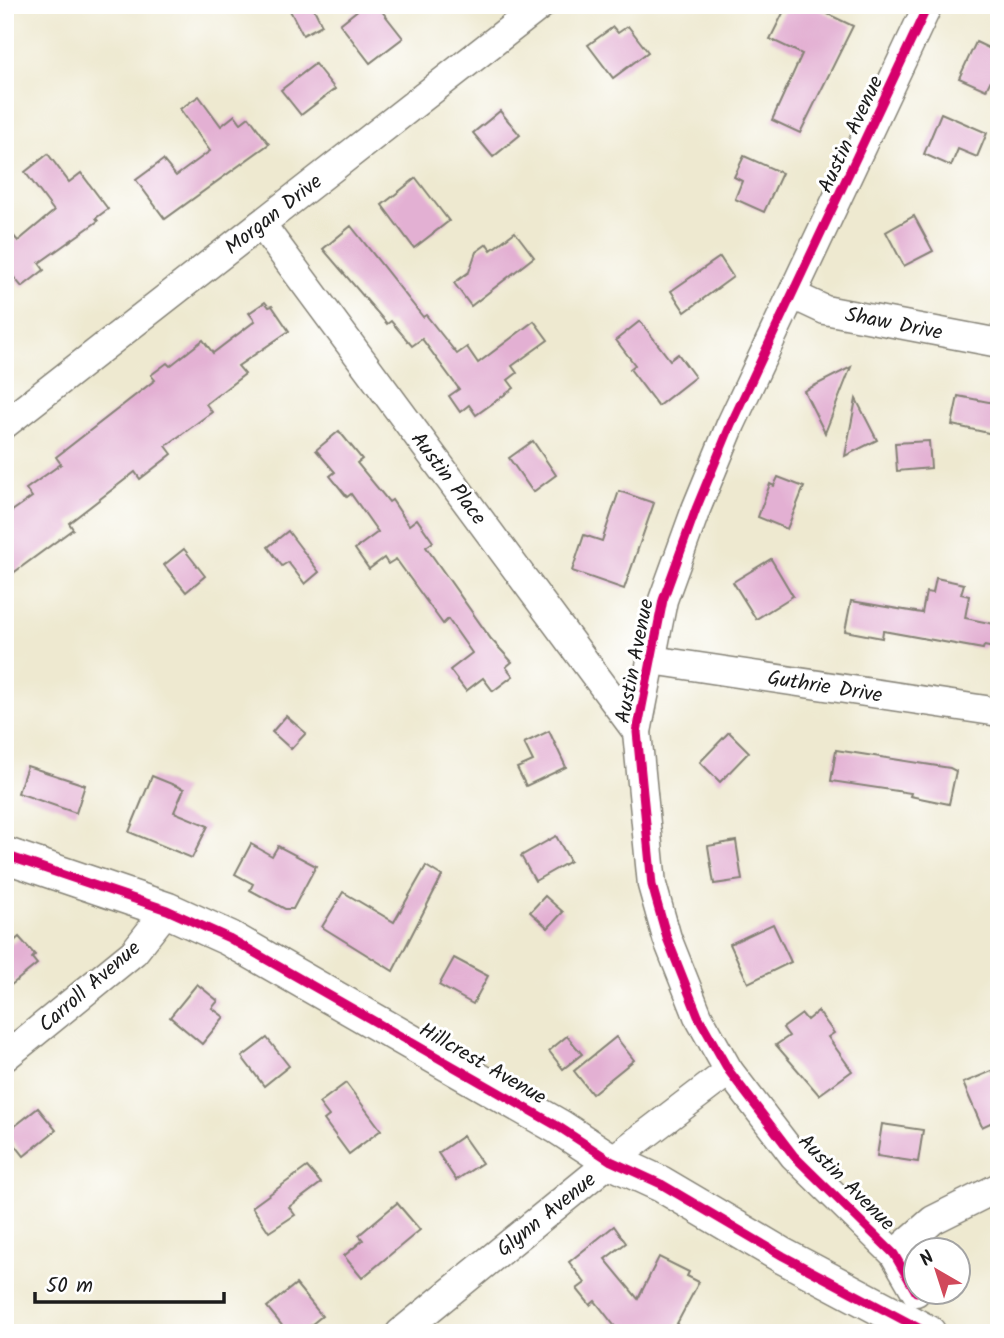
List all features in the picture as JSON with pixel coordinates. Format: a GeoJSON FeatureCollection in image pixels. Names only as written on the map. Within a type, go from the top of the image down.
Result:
{"type":"FeatureCollection","features":[{"type":"Feature","properties":{"kind":"street","name":"Morgan Drive"},"geometry":{"type":"LineString","coordinates":[[5,424],[541,5]]}},
{"type":"Feature","properties":{"kind":"street","name":"Austin Avenue"},"geometry":{"type":"LineString","coordinates":[[902,1267],[894,1254],[794,1156],[729,1071],[698,1016],[667,938],[652,885],[637,732],[663,600],[696,509],[731,424],[928,5]]}},
{"type":"Feature","properties":{"kind":"street","name":"Austin Place"},"geometry":{"type":"LineString","coordinates":[[261,224],[637,732]]}},
{"type":"Feature","properties":{"kind":"street","name":"Shaw Drive"},"geometry":{"type":"LineString","coordinates":[[793,295],[825,310],[999,343]]}},
{"type":"Feature","properties":{"kind":"street","name":"Guthrie Drive"},"geometry":{"type":"LineString","coordinates":[[652,660],[999,712]]}},
{"type":"Feature","properties":{"kind":"street","name":"Hillcrest Avenue"},"geometry":{"type":"LineString","coordinates":[[5,855],[167,910],[229,938],[559,1127],[611,1161],[661,1184],[783,1256],[928,1333]]}},
{"type":"Feature","properties":{"kind":"street","name":"Carroll Avenue"},"geometry":{"type":"LineString","coordinates":[[5,1057],[134,952],[167,910]]}},
{"type":"Feature","properties":{"kind":"street","name":"Glynn Avenue"},"geometry":{"type":"LineString","coordinates":[[400,1333],[611,1161],[729,1071]]}},
{"type":"Feature","properties":{"kind":"street"},"geometry":{"type":"LineString","coordinates":[[894,1254],[933,1220],[999,1187]]}},
{"type":"Feature","properties":{"kind":"street","name":"Austin Avenue"},"geometry":{"type":"LineString","coordinates":[[925,1306],[941,1333]]}},
{"type":"Feature","properties":{"kind":"building"},"geometry":{"type":"Polygon","coordinates":[[[287,5],[312,5],[322,25],[303,35],[287,5]]]}},
{"type":"Feature","properties":{"kind":"building"},"geometry":{"type":"Polygon","coordinates":[[[364,5],[377,5],[403,38],[370,63],[340,24],[364,5]]]}},
{"type":"Feature","properties":{"kind":"building"},"geometry":{"type":"Polygon","coordinates":[[[787,5],[809,5],[853,26],[800,133],[772,120],[802,54],[770,39],[787,5]]]}},
{"type":"Feature","properties":{"kind":"building"},"geometry":{"type":"Polygon","coordinates":[[[628,26],[648,52],[613,78],[588,45],[613,27],[618,33],[628,26]]]}},
{"type":"Feature","properties":{"kind":"building"},"geometry":{"type":"Polygon","coordinates":[[[976,42],[999,53],[999,64],[986,90],[959,78],[976,42]]]}},
{"type":"Feature","properties":{"kind":"building"},"geometry":{"type":"Polygon","coordinates":[[[315,64],[335,89],[301,115],[281,90],[315,64]]]}},
{"type":"Feature","properties":{"kind":"building"},"geometry":{"type":"Polygon","coordinates":[[[199,96],[221,126],[235,115],[241,123],[249,117],[269,144],[165,219],[136,180],[163,160],[176,176],[210,151],[180,109],[199,96]]]}},
{"type":"Feature","properties":{"kind":"building"},"geometry":{"type":"Polygon","coordinates":[[[500,111],[520,135],[493,157],[473,133],[500,111]]]}},
{"type":"Feature","properties":{"kind":"building"},"geometry":{"type":"Polygon","coordinates":[[[941,113],[987,133],[977,157],[958,149],[951,166],[924,154],[941,113]]]}},
{"type":"Feature","properties":{"kind":"building"},"geometry":{"type":"Polygon","coordinates":[[[48,154],[69,182],[81,173],[108,209],[96,218],[98,221],[39,263],[44,270],[22,287],[5,267],[5,226],[18,241],[54,211],[25,172],[48,154]]]}},
{"type":"Feature","properties":{"kind":"building"},"geometry":{"type":"Polygon","coordinates":[[[744,156],[782,173],[764,212],[735,199],[742,181],[734,177],[744,156]]]}},
{"type":"Feature","properties":{"kind":"building"},"geometry":{"type":"Polygon","coordinates":[[[416,178],[449,221],[414,248],[382,205],[416,178]]]}},
{"type":"Feature","properties":{"kind":"building"},"geometry":{"type":"Polygon","coordinates":[[[914,216],[933,251],[904,266],[886,232],[914,216]]]}},
{"type":"Feature","properties":{"kind":"building"},"geometry":{"type":"Polygon","coordinates":[[[351,226],[423,317],[426,315],[457,354],[467,347],[478,363],[534,321],[548,340],[512,366],[517,373],[508,380],[514,388],[476,415],[469,405],[460,412],[449,396],[459,389],[422,339],[412,346],[391,321],[387,324],[323,249],[351,226]]]}},
{"type":"Feature","properties":{"kind":"building"},"geometry":{"type":"Polygon","coordinates":[[[515,232],[534,257],[471,306],[454,283],[469,272],[476,252],[487,244],[491,250],[515,232]]]}},
{"type":"Feature","properties":{"kind":"building"},"geometry":{"type":"Polygon","coordinates":[[[720,257],[733,277],[685,312],[671,291],[720,257]]]}},
{"type":"Feature","properties":{"kind":"building"},"geometry":{"type":"Polygon","coordinates":[[[265,302],[269,307],[272,306],[289,331],[238,366],[245,374],[206,404],[212,412],[166,446],[172,454],[140,479],[135,472],[69,523],[73,529],[5,579],[5,516],[32,497],[26,489],[61,464],[56,457],[155,380],[151,375],[167,363],[170,366],[203,340],[213,353],[255,321],[249,313],[265,302]]]}},
{"type":"Feature","properties":{"kind":"building"},"geometry":{"type":"Polygon","coordinates":[[[640,321],[670,360],[678,354],[695,377],[658,406],[630,369],[635,365],[616,340],[640,321]]]}},
{"type":"Feature","properties":{"kind":"building"},"geometry":{"type":"Polygon","coordinates":[[[851,367],[825,433],[804,391],[851,367]]]}},
{"type":"Feature","properties":{"kind":"building"},"geometry":{"type":"Polygon","coordinates":[[[958,396],[999,404],[993,434],[952,425],[958,396]]]}},
{"type":"Feature","properties":{"kind":"building"},"geometry":{"type":"Polygon","coordinates":[[[856,399],[877,440],[845,456],[856,399]]]}},
{"type":"Feature","properties":{"kind":"building"},"geometry":{"type":"Polygon","coordinates":[[[339,431],[362,459],[357,463],[389,502],[392,500],[409,525],[417,519],[433,542],[426,547],[491,639],[512,662],[506,667],[513,676],[493,691],[483,678],[466,691],[450,670],[472,653],[448,619],[443,624],[396,559],[388,564],[384,558],[369,569],[355,549],[378,532],[351,494],[347,497],[330,476],[335,472],[316,450],[339,431]]]}},
{"type":"Feature","properties":{"kind":"building"},"geometry":{"type":"Polygon","coordinates":[[[533,441],[556,475],[533,492],[509,458],[533,441]]]}},
{"type":"Feature","properties":{"kind":"building"},"geometry":{"type":"Polygon","coordinates":[[[929,441],[931,468],[897,471],[895,443],[929,441]]]}},
{"type":"Feature","properties":{"kind":"building"},"geometry":{"type":"Polygon","coordinates":[[[778,477],[804,487],[787,529],[758,517],[770,484],[774,486],[778,477]]]}},
{"type":"Feature","properties":{"kind":"building"},"geometry":{"type":"Polygon","coordinates":[[[619,491],[654,503],[624,589],[572,571],[584,535],[602,541],[619,491]]]}},
{"type":"Feature","properties":{"kind":"building"},"geometry":{"type":"Polygon","coordinates":[[[288,531],[319,572],[305,584],[288,562],[282,566],[268,547],[288,531]]]}},
{"type":"Feature","properties":{"kind":"building"},"geometry":{"type":"Polygon","coordinates":[[[184,549],[205,576],[186,592],[164,565],[184,549]]]}},
{"type":"Feature","properties":{"kind":"building"},"geometry":{"type":"Polygon","coordinates":[[[771,559],[793,596],[756,619],[733,582],[771,559]]]}},
{"type":"Feature","properties":{"kind":"building"},"geometry":{"type":"Polygon","coordinates":[[[936,578],[964,584],[961,594],[969,596],[965,618],[999,625],[999,649],[984,646],[983,649],[883,631],[882,638],[845,631],[851,601],[922,613],[926,592],[933,593],[936,578]]]}},
{"type":"Feature","properties":{"kind":"building"},"geometry":{"type":"Polygon","coordinates":[[[286,716],[306,733],[291,749],[272,732],[286,716]]]}},
{"type":"Feature","properties":{"kind":"building"},"geometry":{"type":"Polygon","coordinates":[[[549,731],[566,767],[526,786],[517,768],[533,761],[524,743],[549,731]]]}},
{"type":"Feature","properties":{"kind":"building"},"geometry":{"type":"Polygon","coordinates":[[[729,732],[749,752],[720,782],[700,762],[729,732]]]}},
{"type":"Feature","properties":{"kind":"building"},"geometry":{"type":"Polygon","coordinates":[[[836,750],[950,768],[956,771],[949,804],[910,796],[911,793],[831,781],[836,750]]]}},
{"type":"Feature","properties":{"kind":"building"},"geometry":{"type":"Polygon","coordinates":[[[27,766],[85,785],[76,813],[18,793],[27,766]]]}},
{"type":"Feature","properties":{"kind":"building"},"geometry":{"type":"Polygon","coordinates":[[[152,776],[184,789],[174,812],[208,826],[192,858],[129,832],[152,776]]]}},
{"type":"Feature","properties":{"kind":"building"},"geometry":{"type":"Polygon","coordinates":[[[556,836],[570,861],[535,881],[521,856],[556,836]]]}},
{"type":"Feature","properties":{"kind":"building"},"geometry":{"type":"Polygon","coordinates":[[[736,841],[742,880],[714,884],[708,846],[736,841]]]}},
{"type":"Feature","properties":{"kind":"building"},"geometry":{"type":"Polygon","coordinates":[[[251,844],[272,856],[278,846],[316,866],[293,909],[285,909],[250,890],[253,884],[235,874],[251,844]]]}},
{"type":"Feature","properties":{"kind":"building"},"geometry":{"type":"Polygon","coordinates":[[[426,866],[442,876],[393,971],[322,927],[343,892],[394,922],[426,866]]]}},
{"type":"Feature","properties":{"kind":"building"},"geometry":{"type":"Polygon","coordinates":[[[545,896],[563,912],[548,928],[530,912],[545,896]]]}},
{"type":"Feature","properties":{"kind":"building"},"geometry":{"type":"Polygon","coordinates":[[[773,924],[791,962],[748,983],[730,944],[773,924]]]}},
{"type":"Feature","properties":{"kind":"building"},"geometry":{"type":"Polygon","coordinates":[[[19,937],[35,955],[32,958],[37,964],[5,990],[5,949],[19,937]]]}},
{"type":"Feature","properties":{"kind":"building"},"geometry":{"type":"Polygon","coordinates":[[[454,958],[488,976],[473,1004],[439,985],[454,958]]]}},
{"type":"Feature","properties":{"kind":"building"},"geometry":{"type":"Polygon","coordinates":[[[197,984],[218,1001],[212,1008],[224,1017],[202,1044],[170,1017],[197,984]]]}},
{"type":"Feature","properties":{"kind":"building"},"geometry":{"type":"Polygon","coordinates":[[[818,1011],[834,1033],[828,1037],[852,1071],[819,1095],[776,1045],[789,1036],[783,1028],[802,1014],[807,1020],[818,1011]]]}},
{"type":"Feature","properties":{"kind":"building"},"geometry":{"type":"Polygon","coordinates":[[[567,1036],[582,1054],[563,1069],[549,1051],[567,1036]]]}},
{"type":"Feature","properties":{"kind":"building"},"geometry":{"type":"Polygon","coordinates":[[[616,1037],[634,1060],[592,1094],[574,1071],[616,1037]]]}},
{"type":"Feature","properties":{"kind":"building"},"geometry":{"type":"Polygon","coordinates":[[[267,1038],[289,1066],[264,1086],[242,1057],[267,1038]]]}},
{"type":"Feature","properties":{"kind":"building"},"geometry":{"type":"Polygon","coordinates":[[[999,1068],[999,1119],[982,1127],[963,1083],[999,1068]]]}},
{"type":"Feature","properties":{"kind":"building"},"geometry":{"type":"Polygon","coordinates":[[[346,1083],[381,1130],[349,1154],[324,1120],[329,1116],[319,1103],[346,1083]]]}},
{"type":"Feature","properties":{"kind":"building"},"geometry":{"type":"Polygon","coordinates":[[[38,1108],[56,1130],[24,1156],[6,1133],[38,1108]]]}},
{"type":"Feature","properties":{"kind":"building"},"geometry":{"type":"Polygon","coordinates":[[[882,1124],[923,1130],[918,1162],[877,1156],[882,1124]]]}},
{"type":"Feature","properties":{"kind":"building"},"geometry":{"type":"Polygon","coordinates":[[[463,1136],[482,1163],[456,1180],[438,1153],[463,1136]]]}},
{"type":"Feature","properties":{"kind":"building"},"geometry":{"type":"Polygon","coordinates":[[[307,1167],[321,1183],[289,1207],[295,1215],[269,1232],[252,1207],[307,1167]]]}},
{"type":"Feature","properties":{"kind":"building"},"geometry":{"type":"Polygon","coordinates":[[[397,1203],[420,1230],[362,1278],[344,1256],[363,1240],[359,1235],[397,1203]]]}},
{"type":"Feature","properties":{"kind":"building"},"geometry":{"type":"Polygon","coordinates":[[[614,1226],[626,1243],[605,1259],[638,1299],[659,1257],[689,1272],[687,1276],[699,1282],[672,1333],[620,1333],[595,1301],[590,1305],[577,1289],[585,1283],[569,1262],[614,1226]]]}},
{"type":"Feature","properties":{"kind":"building"},"geometry":{"type":"Polygon","coordinates":[[[296,1284],[322,1316],[301,1333],[288,1333],[267,1307],[296,1284]]]}},
{"type":"Feature","properties":{"kind":"cycle path"},"geometry":{"type":"LineString","coordinates":[[902,1268],[894,1254],[794,1156],[729,1071],[698,1016],[667,938],[652,885],[637,732],[663,600],[696,509],[731,424],[928,5]]}},
{"type":"Feature","properties":{"kind":"cycle path"},"geometry":{"type":"LineString","coordinates":[[5,855],[167,910],[229,938],[559,1127],[611,1161],[661,1184],[783,1256],[928,1333]]}}]}
